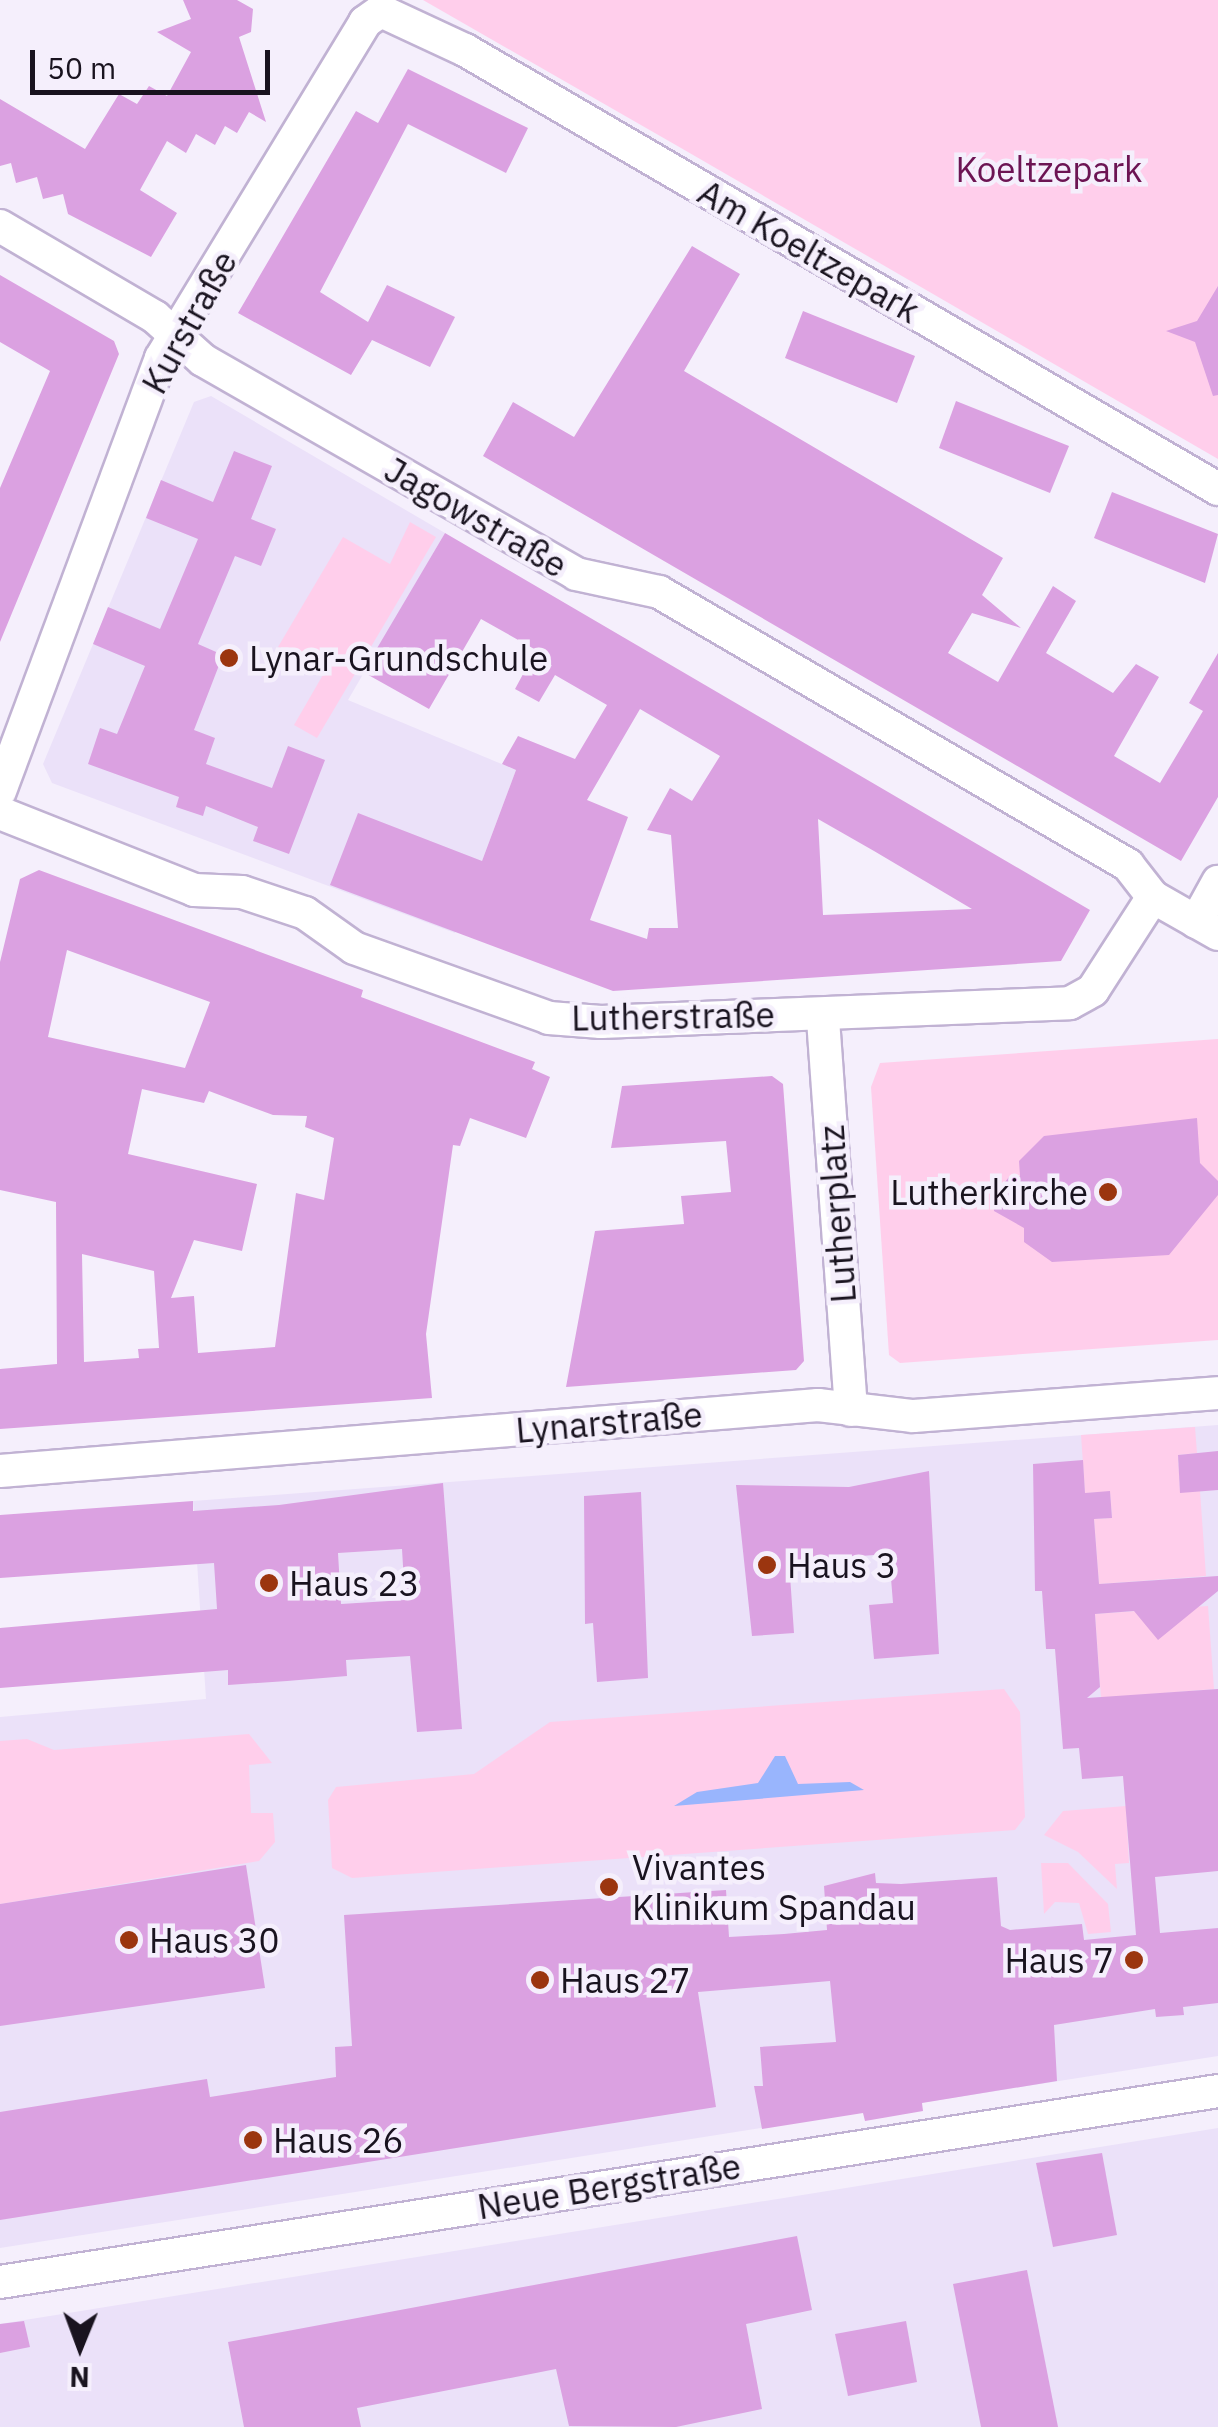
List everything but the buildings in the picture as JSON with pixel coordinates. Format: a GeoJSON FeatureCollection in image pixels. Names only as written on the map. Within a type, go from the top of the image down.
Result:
{"type":"FeatureCollection","features":[{"type":"Feature","properties":{"kind":"street","name":"Kurstraße"},"geometry":{"type":"LineString","coordinates":[[0,791],[176,335],[365,22],[382,11],[400,14]]}},
{"type":"Feature","properties":{"kind":"street","name":"Am Koeltzepark"},"geometry":{"type":"LineString","coordinates":[[400,14],[1218,489]]}},
{"type":"Feature","properties":{"kind":"street","name":"Jagowstraße"},"geometry":{"type":"LineString","coordinates":[[0,226],[176,335],[203,360],[576,574],[659,592],[1128,865],[1153,897],[1207,928]]}},
{"type":"Feature","properties":{"kind":"street","name":"Lutherstraße"},"geometry":{"type":"LineString","coordinates":[[0,813],[194,890],[242,892],[305,913],[354,948],[549,1018],[823,1019],[1082,999],[1153,897]]}},
{"type":"Feature","properties":{"kind":"street"},"geometry":{"type":"LineString","coordinates":[[1207,928],[1218,882]]}},
{"type":"Feature","properties":{"kind":"street","name":"Lutherplatz"},"geometry":{"type":"LineString","coordinates":[[823,1019],[851,1410]]}},
{"type":"Feature","properties":{"kind":"street","name":"Lynarstraße"},"geometry":{"type":"LineString","coordinates":[[0,1471],[818,1405],[913,1416],[1218,1392]]}},
{"type":"Feature","properties":{"kind":"street","name":"Neue Bergstraße"},"geometry":{"type":"LineString","coordinates":[[0,2282],[1218,2091]]}},
{"type":"Feature","properties":{"kind":"shaded area","name":"Lynar-Grundschule"},"geometry":{"type":"Polygon","coordinates":[[[211,396],[445,533],[348,700],[516,770],[455,933],[52,783],[43,764],[194,402],[211,396]]]}},
{"type":"Feature","properties":{"kind":"shaded area","name":"Vivantes Klinikum Spandau"},"geometry":{"type":"Polygon","coordinates":[[[1218,1425],[1218,2056],[0,2248],[0,1717],[206,1699],[193,1501],[1218,1425]]]}},
{"type":"Feature","properties":{"kind":"shaded area"},"geometry":{"type":"Polygon","coordinates":[[[1218,2128],[1218,2427],[0,2427],[0,2324],[1218,2128]]]}},
{"type":"Feature","properties":{"kind":"green space","name":"Koeltzepark"},"geometry":{"type":"Polygon","coordinates":[[[423,0],[1218,0],[1218,459],[681,148],[423,0]]]}},
{"type":"Feature","properties":{"kind":"green space"},"geometry":{"type":"Polygon","coordinates":[[[410,522],[436,537],[317,738],[294,725],[324,673],[278,647],[343,537],[390,564],[410,522]]]}},
{"type":"Feature","properties":{"kind":"green space"},"geometry":{"type":"Polygon","coordinates":[[[1218,1039],[1218,1340],[900,1363],[889,1355],[871,1087],[880,1063],[1218,1039]]]}},
{"type":"Feature","properties":{"kind":"green space"},"geometry":{"type":"Polygon","coordinates":[[[1195,1427],[1197,1453],[1178,1455],[1180,1492],[1200,1491],[1206,1576],[1099,1584],[1094,1519],[1112,1518],[1110,1492],[1085,1493],[1081,1435],[1195,1427]]]}},
{"type":"Feature","properties":{"kind":"green space"},"geometry":{"type":"Polygon","coordinates":[[[1208,1606],[1214,1689],[1101,1698],[1095,1614],[1208,1606]]]}},
{"type":"Feature","properties":{"kind":"green space"},"geometry":{"type":"Polygon","coordinates":[[[1004,1689],[1020,1712],[1025,1817],[1015,1830],[352,1878],[332,1868],[328,1800],[336,1787],[474,1774],[550,1722],[1004,1689]]]}},
{"type":"Feature","properties":{"kind":"green space"},"geometry":{"type":"Polygon","coordinates":[[[249,1734],[272,1763],[249,1765],[251,1813],[273,1813],[275,1842],[259,1861],[0,1904],[0,1741],[27,1739],[54,1750],[249,1734]]]}},
{"type":"Feature","properties":{"kind":"green space"},"geometry":{"type":"Polygon","coordinates":[[[1126,1806],[1129,1863],[1115,1864],[1117,1889],[1078,1852],[1044,1835],[1063,1811],[1126,1806]]]}},
{"type":"Feature","properties":{"kind":"green space"},"geometry":{"type":"Polygon","coordinates":[[[1041,1863],[1068,1863],[1108,1904],[1111,1932],[1088,1934],[1079,1903],[1055,1902],[1044,1914],[1041,1863]]]}},
{"type":"Feature","properties":{"kind":"water"},"geometry":{"type":"Polygon","coordinates":[[[775,1756],[785,1756],[798,1784],[850,1782],[864,1790],[674,1806],[697,1792],[758,1783],[775,1756]]]}},
{"type":"Feature","properties":{"kind":"place","name":"Lynar-Grundschule"},"geometry":{"type":"Point","coordinates":[229,658]}},
{"type":"Feature","properties":{"kind":"place","name":"Lutherkirche"},"geometry":{"type":"Point","coordinates":[1108,1192]}},
{"type":"Feature","properties":{"kind":"place","name":"Haus 3"},"geometry":{"type":"Point","coordinates":[767,1565]}},
{"type":"Feature","properties":{"kind":"place","name":"Haus 23"},"geometry":{"type":"Point","coordinates":[269,1583]}},
{"type":"Feature","properties":{"kind":"place","name":"Vivantes Klinikum Spandau"},"geometry":{"type":"Point","coordinates":[609,1887]}},
{"type":"Feature","properties":{"kind":"place","name":"Haus 30"},"geometry":{"type":"Point","coordinates":[129,1940]}},
{"type":"Feature","properties":{"kind":"place","name":"Haus 7"},"geometry":{"type":"Point","coordinates":[1134,1960]}},
{"type":"Feature","properties":{"kind":"place","name":"Haus 27"},"geometry":{"type":"Point","coordinates":[540,1980]}},
{"type":"Feature","properties":{"kind":"place","name":"Haus 26"},"geometry":{"type":"Point","coordinates":[253,2140]}}]}
